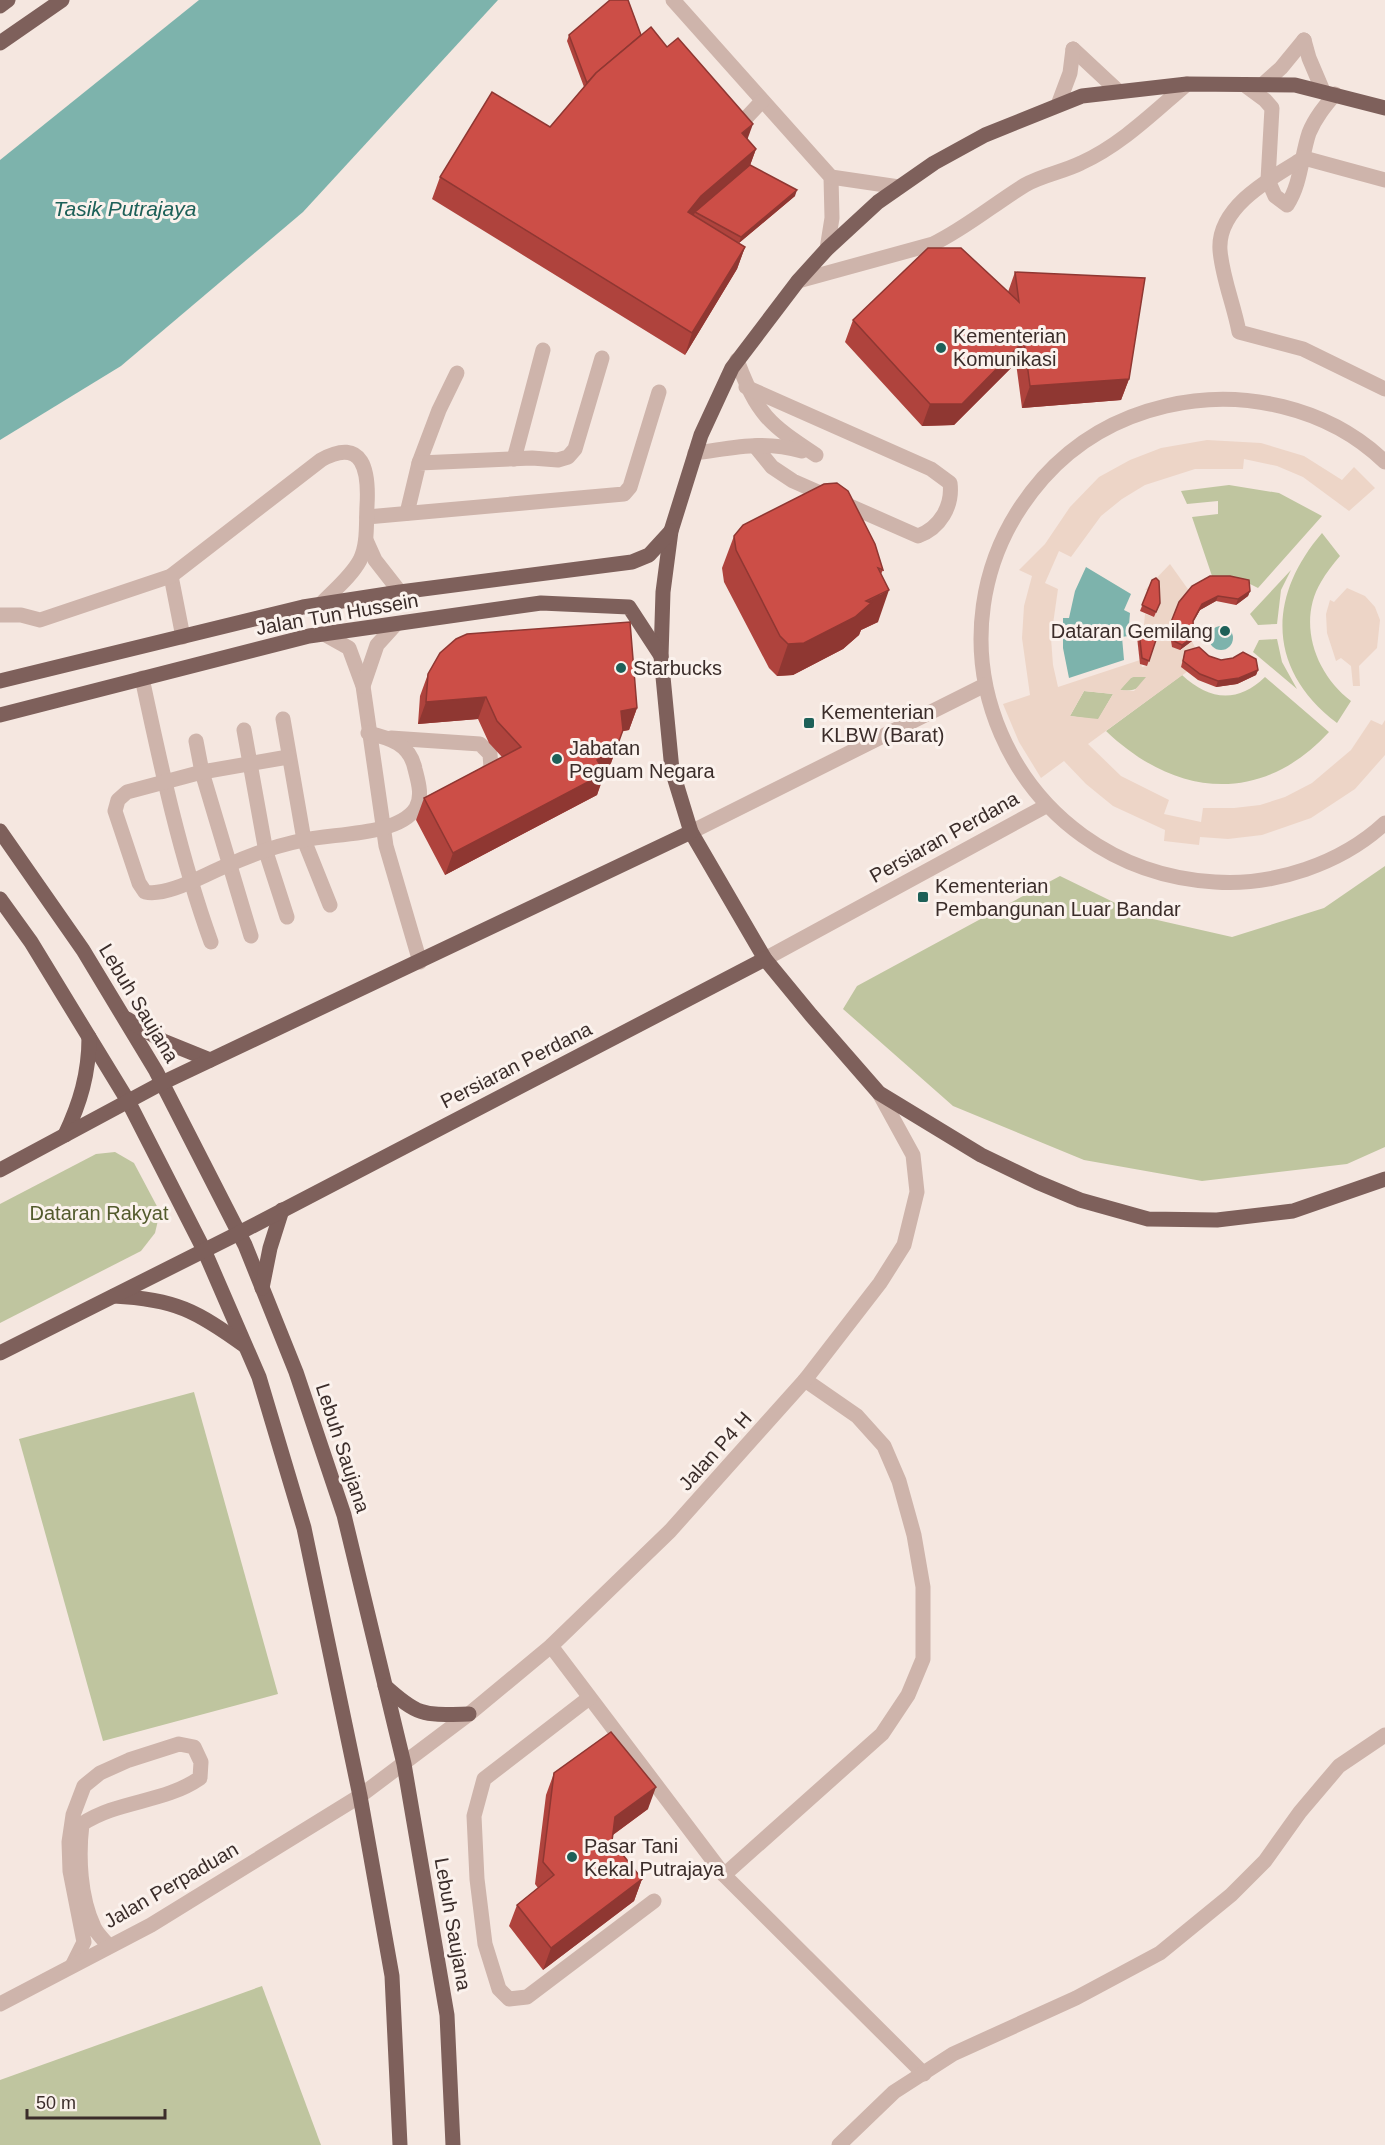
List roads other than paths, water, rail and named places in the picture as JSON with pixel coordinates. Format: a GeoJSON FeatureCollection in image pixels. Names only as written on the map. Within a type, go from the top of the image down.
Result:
{"type":"FeatureCollection","features":[{"type":"Feature","properties":{"kind":"main road"},"geometry":{"type":"LineString","coordinates":[[0,6],[8,0]]}},
{"type":"Feature","properties":{"kind":"main road"},"geometry":{"type":"LineString","coordinates":[[0,43],[62,0]]}},
{"type":"Feature","properties":{"kind":"main road"},"geometry":{"type":"LineString","coordinates":[[1385,108],[1295,85],[1187,84],[1117,90],[1082,96],[985,135],[934,163],[862,215],[798,281],[737,360],[695,453],[671,531],[663,592],[661,656],[672,770],[691,832],[765,959],[811,1016],[879,1093],[972,1150],[1037,1182],[1080,1200],[1148,1219],[1217,1220],[1293,1211],[1385,1179]]}},
{"type":"Feature","properties":{"kind":"main road","name":"Jalan Tun Hussein"},"geometry":{"type":"LineString","coordinates":[[0,681],[320,605],[399,592],[632,562],[649,555],[671,531]]}},
{"type":"Feature","properties":{"kind":"main road","name":"Jalan Tun Hussein"},"geometry":{"type":"LineString","coordinates":[[0,715],[324,634],[542,603],[629,607],[661,656]]}},
{"type":"Feature","properties":{"kind":"main road","name":"Lebuh Saujana"},"geometry":{"type":"LineString","coordinates":[[0,831],[126,1018],[162,1083],[239,1233],[297,1371],[344,1515],[404,1764],[447,2015],[453,2145]]}},
{"type":"Feature","properties":{"kind":"main road"},"geometry":{"type":"LineString","coordinates":[[0,1170],[162,1083],[691,832]]}},
{"type":"Feature","properties":{"kind":"main road"},"geometry":{"type":"LineString","coordinates":[[0,899],[90,1037],[128,1101],[204,1250],[259,1377],[304,1528],[360,1796],[392,1976],[400,2145]]}},
{"type":"Feature","properties":{"kind":"main road","name":"Persiaran Perdana"},"geometry":{"type":"LineString","coordinates":[[0,1353],[239,1233],[765,959]]}},
{"type":"Feature","properties":{"kind":"main road"},"geometry":{"type":"LineString","coordinates":[[126,1018],[164,1041],[210,1060]]}},
{"type":"Feature","properties":{"kind":"main road"},"geometry":{"type":"LineString","coordinates":[[65,1135],[79,1105],[89,1067],[90,1037]]}},
{"type":"Feature","properties":{"kind":"main road"},"geometry":{"type":"LineString","coordinates":[[262,1288],[270,1248],[282,1210]]}},
{"type":"Feature","properties":{"kind":"main road"},"geometry":{"type":"LineString","coordinates":[[114,1296],[148,1297],[179,1305],[209,1320],[245,1346]]}},
{"type":"Feature","properties":{"kind":"main road"},"geometry":{"type":"LineString","coordinates":[[385,1686],[410,1708],[423,1714],[469,1714]]}},
{"type":"Feature","properties":{"kind":"street"},"geometry":{"type":"LineString","coordinates":[[673,0],[831,177],[899,188]]}},
{"type":"Feature","properties":{"kind":"street"},"geometry":{"type":"LineString","coordinates":[[1246,86],[1272,108],[1268,180],[1275,196],[1287,205],[1292,198],[1309,134],[1329,93],[1308,58],[1304,40],[1281,68],[1262,85]]}},
{"type":"Feature","properties":{"kind":"street"},"geometry":{"type":"LineString","coordinates":[[1058,105],[1070,73],[1073,49],[1117,90]]}},
{"type":"Feature","properties":{"kind":"street"},"geometry":{"type":"LineString","coordinates":[[798,281],[943,239],[1028,183],[1081,163],[1099,153],[1137,127],[1187,84]]}},
{"type":"Feature","properties":{"kind":"street"},"geometry":{"type":"LineString","coordinates":[[733,132],[762,101]]}},
{"type":"Feature","properties":{"kind":"street"},"geometry":{"type":"LineString","coordinates":[[1385,180],[1304,158],[1247,193],[1227,224],[1220,248],[1239,332],[1303,350],[1385,389]]}},
{"type":"Feature","properties":{"kind":"street"},"geometry":{"type":"LineString","coordinates":[[827,249],[832,218],[831,177]]}},
{"type":"Feature","properties":{"kind":"street"},"geometry":{"type":"LineString","coordinates":[[514,459],[543,351]]}},
{"type":"Feature","properties":{"kind":"street"},"geometry":{"type":"LineString","coordinates":[[420,464],[514,459],[558,460],[568,457],[575,449],[602,358]]}},
{"type":"Feature","properties":{"kind":"street"},"geometry":{"type":"LineString","coordinates":[[695,453],[732,446],[780,445],[816,455],[774,428],[747,387],[737,360]]}},
{"type":"Feature","properties":{"kind":"street"},"geometry":{"type":"LineString","coordinates":[[408,513],[420,464],[439,410],[457,373]]}},
{"type":"Feature","properties":{"kind":"street"},"geometry":{"type":"LineString","coordinates":[[747,387],[931,469],[950,483],[951,495],[947,510],[932,531],[918,536],[793,480],[772,467],[755,446]]}},
{"type":"Feature","properties":{"kind":"street"},"geometry":{"type":"LineString","coordinates":[[367,517],[624,494],[630,487],[659,392]]}},
{"type":"Feature","properties":{"kind":"street"},"geometry":{"type":"LineString","coordinates":[[1385,462],[1374,451],[1333,425],[1287,407],[1238,399],[1180,402],[1142,411],[1097,432],[1051,469],[1026,498],[1001,541],[986,587],[980,636],[985,685],[1006,748],[1046,806],[1086,841],[1133,866],[1184,880],[1237,884],[1289,875],[1338,856],[1385,823]]}},
{"type":"Feature","properties":{"kind":"street"},"geometry":{"type":"LineString","coordinates":[[0,615],[21,615],[40,620],[171,576],[329,455],[342,451],[355,454],[363,462],[368,489],[366,540],[360,560],[320,605]]}},
{"type":"Feature","properties":{"kind":"street"},"geometry":{"type":"LineString","coordinates":[[366,540],[375,560],[399,592]]}},
{"type":"Feature","properties":{"kind":"street"},"geometry":{"type":"LineString","coordinates":[[171,576],[183,637]]}},
{"type":"Feature","properties":{"kind":"street"},"geometry":{"type":"LineString","coordinates":[[363,686],[377,645],[396,624]]}},
{"type":"Feature","properties":{"kind":"street"},"geometry":{"type":"LineString","coordinates":[[324,634],[349,648],[363,686],[386,846],[420,962]]}},
{"type":"Feature","properties":{"kind":"street"},"geometry":{"type":"LineString","coordinates":[[142,678],[164,782],[190,882],[211,942]]}},
{"type":"Feature","properties":{"kind":"street"},"geometry":{"type":"LineString","coordinates":[[691,832],[985,685]]}},
{"type":"Feature","properties":{"kind":"street"},"geometry":{"type":"LineString","coordinates":[[283,719],[304,840],[330,905]]}},
{"type":"Feature","properties":{"kind":"street"},"geometry":{"type":"LineString","coordinates":[[244,730],[266,852],[287,917]]}},
{"type":"Feature","properties":{"kind":"street"},"geometry":{"type":"LineString","coordinates":[[368,733],[391,738],[480,744],[490,754],[491,768],[484,777],[464,786]]}},
{"type":"Feature","properties":{"kind":"street"},"geometry":{"type":"LineString","coordinates":[[391,738],[408,750],[414,764],[420,794],[415,809]]}},
{"type":"Feature","properties":{"kind":"street"},"geometry":{"type":"LineString","coordinates":[[196,741],[202,772],[228,865],[251,936]]}},
{"type":"Feature","properties":{"kind":"street"},"geometry":{"type":"LineString","coordinates":[[288,757],[202,772],[127,792],[118,800],[115,811],[139,883],[145,892],[153,893],[190,882],[228,865],[304,840],[383,828],[402,820],[415,809],[435,800]]}},
{"type":"Feature","properties":{"kind":"street","name":"Persiaran Perdana"},"geometry":{"type":"LineString","coordinates":[[765,959],[1046,806]]}},
{"type":"Feature","properties":{"kind":"street","name":"Jalan P4 H"},"geometry":{"type":"LineString","coordinates":[[404,1764],[551,1646],[670,1531],[805,1380],[880,1283],[904,1245],[914,1212],[917,1192],[913,1155],[879,1093]]}},
{"type":"Feature","properties":{"kind":"street"},"geometry":{"type":"LineString","coordinates":[[724,1875],[882,1734],[908,1695],[923,1659],[923,1587],[914,1535],[899,1481],[884,1446],[856,1416],[805,1380]]}},
{"type":"Feature","properties":{"kind":"street"},"geometry":{"type":"LineString","coordinates":[[551,1646],[724,1875],[924,2074]]}},
{"type":"Feature","properties":{"kind":"street"},"geometry":{"type":"LineString","coordinates":[[589,1698],[484,1779],[474,1816],[477,1879],[485,1944],[499,1989],[509,1999],[527,1997],[654,1901]]}},
{"type":"Feature","properties":{"kind":"street"},"geometry":{"type":"LineString","coordinates":[[839,2145],[894,2092],[953,2054],[1076,1998],[1160,1953],[1231,1895],[1265,1861],[1300,1812],[1339,1766],[1385,1735]]}},
{"type":"Feature","properties":{"kind":"street"},"geometry":{"type":"LineString","coordinates":[[73,1964],[84,1942],[70,1871],[69,1842],[73,1815],[84,1786],[100,1773],[129,1760],[179,1744],[194,1748],[201,1762],[200,1778],[160,1797],[100,1812],[82,1824],[79,1845],[84,1894],[94,1929],[109,1946]]}},
{"type":"Feature","properties":{"kind":"street","name":"Jalan Perpaduan"},"geometry":{"type":"LineString","coordinates":[[0,2004],[151,1925],[360,1796],[404,1764]]}},
{"type":"Feature","properties":{"kind":"water","name":"Tasik Putrajaya"},"geometry":{"type":"Polygon","coordinates":[[[199,0],[498,0],[303,212],[121,366],[0,440],[0,160],[199,0]]]}},
{"type":"Feature","properties":{"kind":"water"},"geometry":{"type":"Polygon","coordinates":[[[1086,567],[1131,594],[1124,610],[1130,613],[1128,636],[1122,637],[1124,660],[1069,678],[1063,648],[1063,618],[1069,618],[1075,591],[1086,567]]]}},
{"type":"Feature","properties":{"kind":"water"},"geometry":{"type":"Polygon","coordinates":[[[1221,626],[1230,629],[1233,638],[1230,647],[1221,650],[1212,647],[1209,638],[1212,629],[1221,626]]]}},
{"type":"Feature","properties":{"kind":"place","name":"Kementerian Komunikasi"},"geometry":{"type":"Point","coordinates":[941,348]}},
{"type":"Feature","properties":{"kind":"place","name":"Dataran Gemilang"},"geometry":{"type":"Point","coordinates":[1225,631]}},
{"type":"Feature","properties":{"kind":"place","name":"Starbucks"},"geometry":{"type":"Point","coordinates":[621,668]}},
{"type":"Feature","properties":{"kind":"place","name":"Kementerian KLBW (Barat)"},"geometry":{"type":"Point","coordinates":[809,723]}},
{"type":"Feature","properties":{"kind":"place","name":"Jabatan Peguam Negara"},"geometry":{"type":"Point","coordinates":[557,759]}},
{"type":"Feature","properties":{"kind":"place","name":"Kementerian Pembangunan Luar Bandar"},"geometry":{"type":"Point","coordinates":[923,897]}},
{"type":"Feature","properties":{"kind":"place","name":"Pasar Tani Kekal Putrajaya"},"geometry":{"type":"Point","coordinates":[572,1857]}},
{"type":"Feature","properties":{"kind":"park label","name":"Dataran Rakyat"},"geometry":{"type":"Point","coordinates":[99,1213]}}]}
